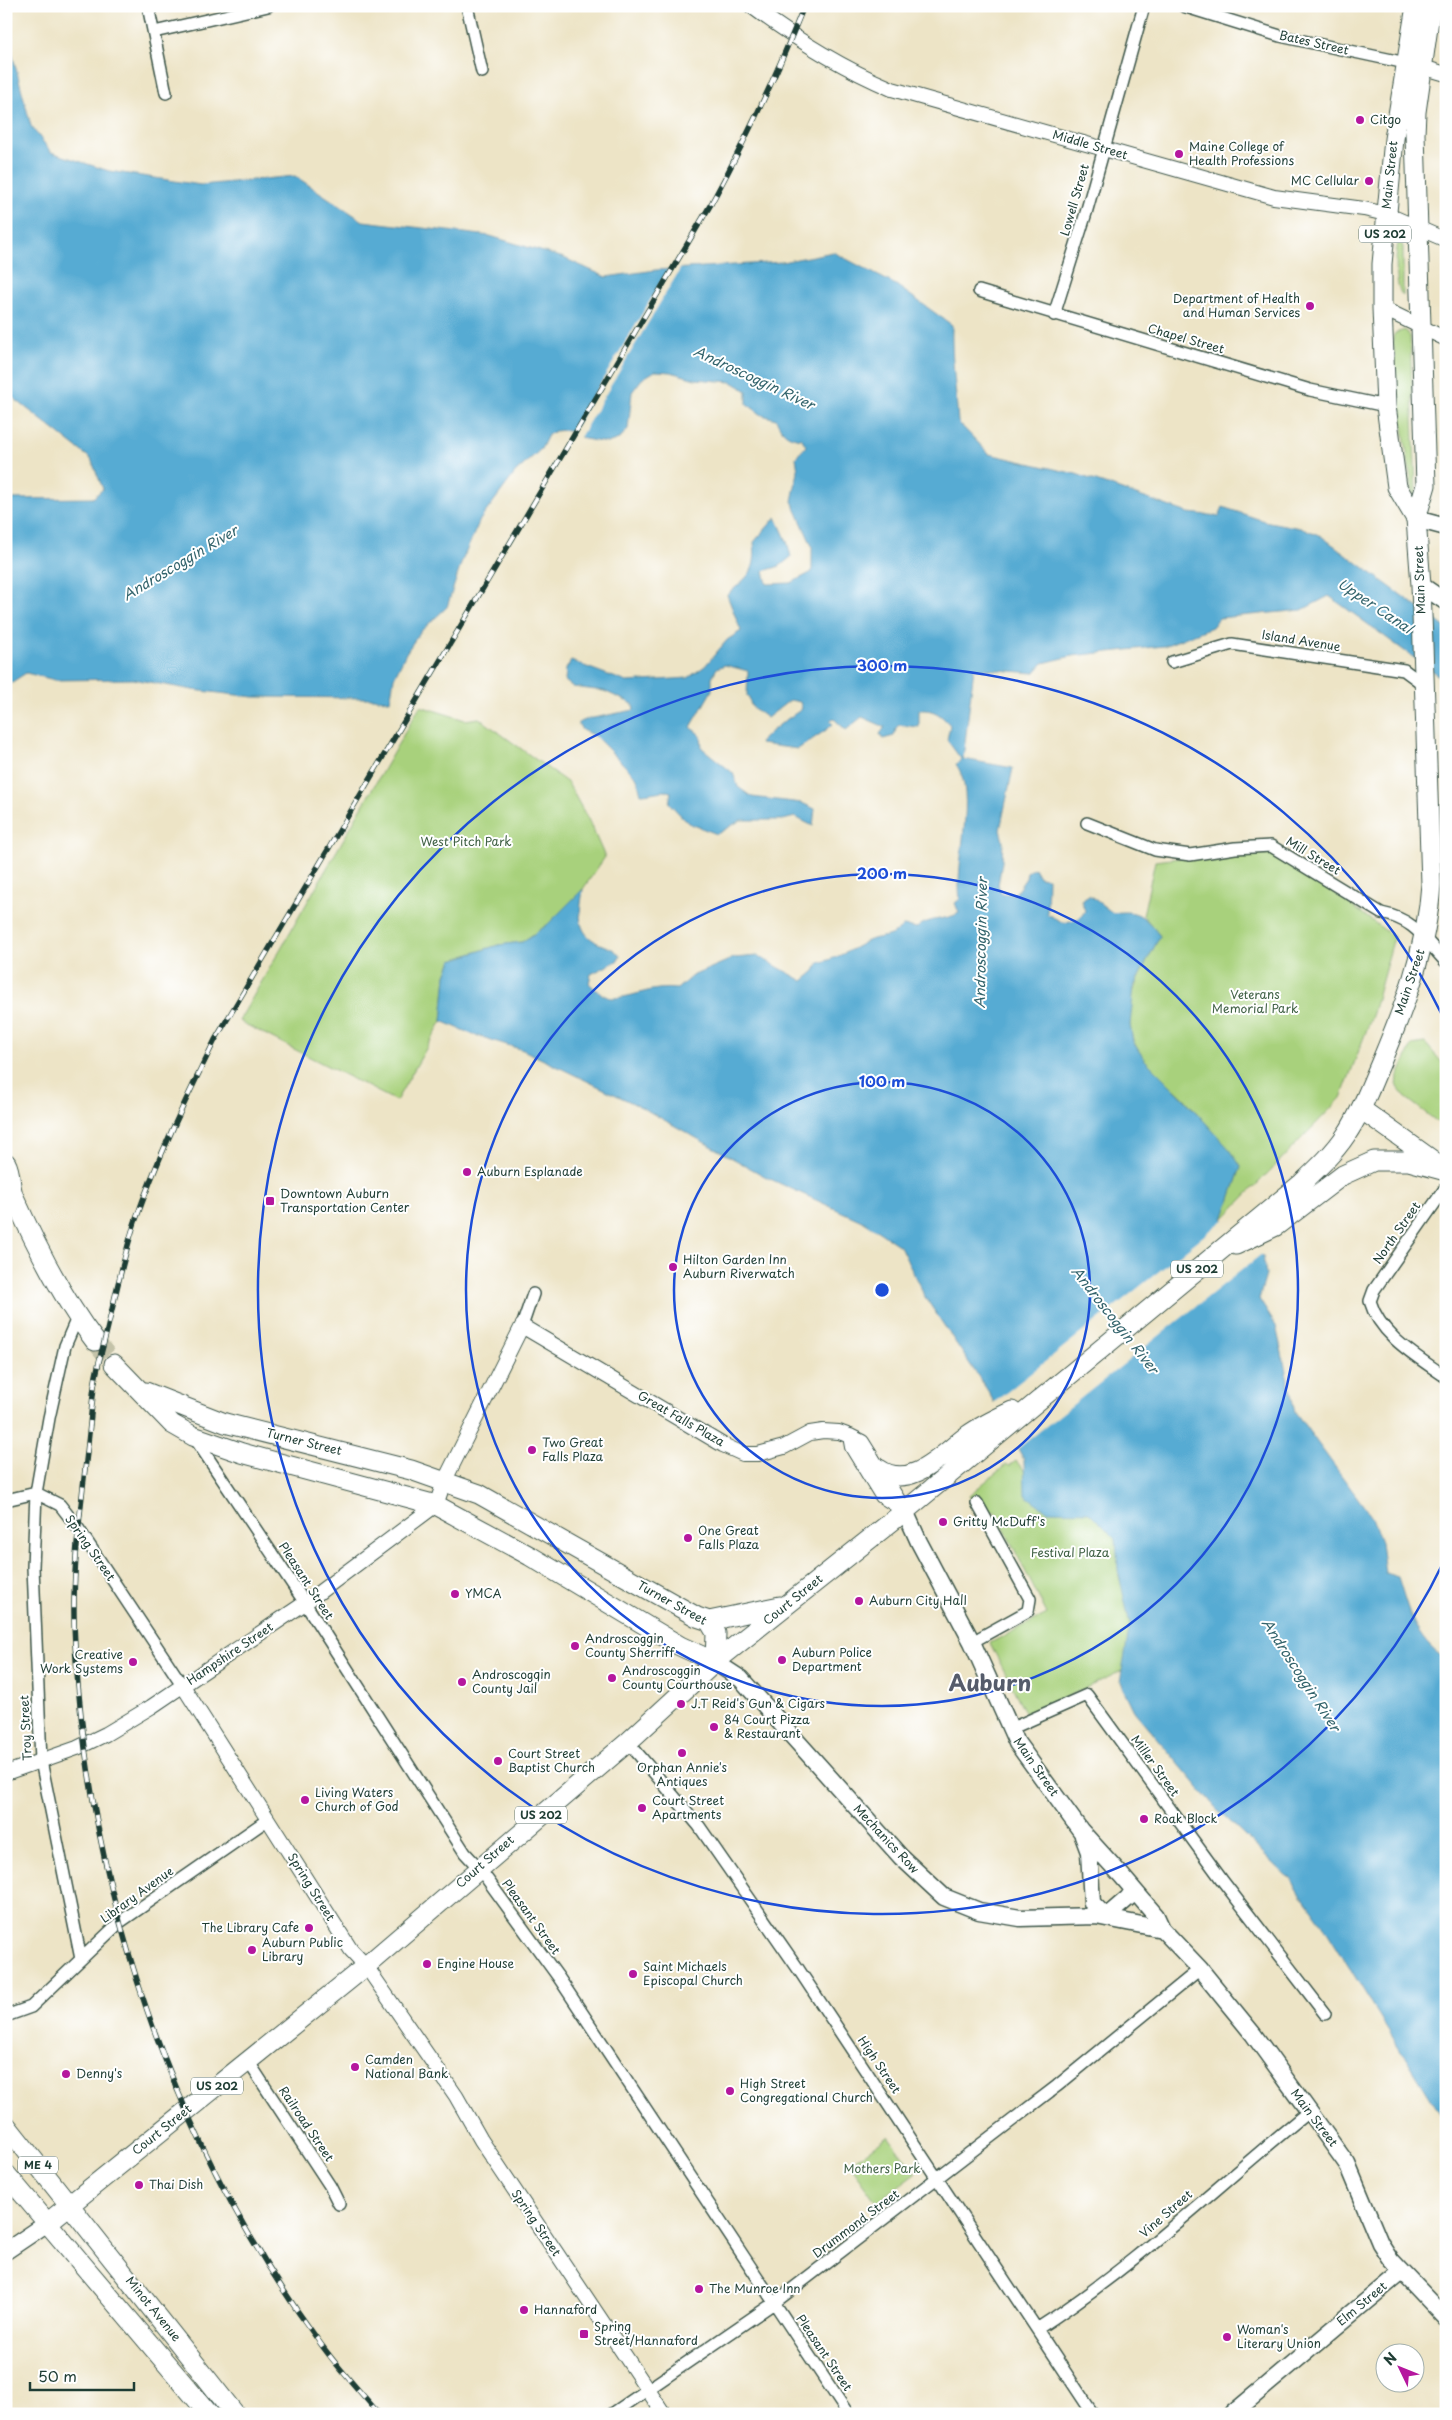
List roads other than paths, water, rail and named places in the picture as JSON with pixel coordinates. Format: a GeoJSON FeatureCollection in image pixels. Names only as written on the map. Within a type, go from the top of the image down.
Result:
{"type":"FeatureCollection","features":[{"type":"Feature","properties":{"kind":"highway","name":"Main Street"},"geometry":{"type":"LineString","coordinates":[[1120,1332],[1219,1251],[1280,1212],[1338,1146],[1361,1109],[1397,1022],[1424,940],[1430,884],[1422,606],[1416,519],[1426,485],[1417,229],[1414,65],[1416,6]]}},
{"type":"Feature","properties":{"kind":"highway","name":"Main Street"},"geometry":{"type":"LineString","coordinates":[[1416,519],[1397,487],[1386,406],[1382,308],[1386,214],[1394,138],[1431,6]]}},
{"type":"Feature","properties":{"kind":"highway"},"geometry":{"type":"LineString","coordinates":[[1361,1109],[1418,1152],[1446,1169]]}},
{"type":"Feature","properties":{"kind":"highway"},"geometry":{"type":"LineString","coordinates":[[1280,1212],[1343,1175],[1374,1161],[1409,1161],[1446,1169]]}},
{"type":"Feature","properties":{"kind":"highway"},"geometry":{"type":"LineString","coordinates":[[6,1163],[10,1170],[8,1193],[77,1318],[95,1341]]}},
{"type":"Feature","properties":{"kind":"highway","name":"Court Street"},"geometry":{"type":"LineString","coordinates":[[46,2224],[366,1966],[628,1742],[715,1662],[905,1511],[975,1441],[1037,1400],[1120,1332]]}},
{"type":"Feature","properties":{"kind":"highway","name":"Turner Street"},"geometry":{"type":"LineString","coordinates":[[114,1364],[172,1424],[193,1436],[242,1453],[436,1505],[530,1556],[680,1646],[715,1662],[716,1633],[709,1621],[689,1612],[479,1494],[402,1468],[225,1423],[140,1390]]}},
{"type":"Feature","properties":{"kind":"highway"},"geometry":{"type":"LineString","coordinates":[[879,1469],[896,1477],[910,1475],[975,1441]]}},
{"type":"Feature","properties":{"kind":"highway"},"geometry":{"type":"LineString","coordinates":[[709,1621],[786,1605]]}},
{"type":"Feature","properties":{"kind":"highway","name":"ME 4"},"geometry":{"type":"LineString","coordinates":[[6,2125],[68,2206]]}},
{"type":"Feature","properties":{"kind":"highway","name":"ME 4"},"geometry":{"type":"LineString","coordinates":[[6,2174],[46,2224]]}},
{"type":"Feature","properties":{"kind":"highway","name":"Minot Avenue"},"geometry":{"type":"LineString","coordinates":[[68,2206],[160,2317],[235,2414]]}},
{"type":"Feature","properties":{"kind":"highway","name":"Minot Avenue"},"geometry":{"type":"LineString","coordinates":[[46,2224],[209,2414]]}},
{"type":"Feature","properties":{"kind":"main road"},"geometry":{"type":"LineString","coordinates":[[1416,519],[1446,527]]}},
{"type":"Feature","properties":{"kind":"main road"},"geometry":{"type":"LineString","coordinates":[[1421,585],[1446,602]]}},
{"type":"Feature","properties":{"kind":"main road","name":"Main Street"},"geometry":{"type":"LineString","coordinates":[[905,1511],[919,1542],[972,1642],[1017,1743],[1081,1831],[1156,1916],[1162,1929],[1200,1969],[1253,2034],[1347,2164],[1380,2242],[1401,2272],[1446,2318]]}},
{"type":"Feature","properties":{"kind":"main road","name":"Mechanics Row"},"geometry":{"type":"LineString","coordinates":[[715,1662],[741,1679],[901,1857],[944,1897],[979,1911],[1020,1918],[1106,1917]]}},
{"type":"Feature","properties":{"kind":"main road","name":"Main Street"},"geometry":{"type":"LineString","coordinates":[[1081,1831],[1089,1852],[1092,1902],[1106,1917]]}},
{"type":"Feature","properties":{"kind":"main road"},"geometry":{"type":"LineString","coordinates":[[1106,1917],[1128,1898],[1132,1891]]}},
{"type":"Feature","properties":{"kind":"main road"},"geometry":{"type":"LineString","coordinates":[[1106,1917],[1162,1929]]}},
{"type":"Feature","properties":{"kind":"main road","name":"Court Street"},"geometry":{"type":"LineString","coordinates":[[6,2251],[46,2224]]}},
{"type":"Feature","properties":{"kind":"main road","name":"Elm Street"},"geometry":{"type":"LineString","coordinates":[[1232,2414],[1401,2272]]}},
{"type":"Feature","properties":{"kind":"street"},"geometry":{"type":"LineString","coordinates":[[148,6],[166,94]]}},
{"type":"Feature","properties":{"kind":"street"},"geometry":{"type":"LineString","coordinates":[[154,32],[268,6]]}},
{"type":"Feature","properties":{"kind":"street"},"geometry":{"type":"LineString","coordinates":[[467,6],[482,72]]}},
{"type":"Feature","properties":{"kind":"street","name":"Middle Street"},"geometry":{"type":"LineString","coordinates":[[751,6],[774,24],[850,68],[892,89],[1274,197],[1364,209],[1386,214],[1446,240]]}},
{"type":"Feature","properties":{"kind":"street","name":"Lowell Street"},"geometry":{"type":"LineString","coordinates":[[1054,315],[1104,149],[1144,6]]}},
{"type":"Feature","properties":{"kind":"street","name":"Bates Street"},"geometry":{"type":"LineString","coordinates":[[1183,6],[1280,36],[1414,65],[1446,74]]}},
{"type":"Feature","properties":{"kind":"street","name":"Chapel Street"},"geometry":{"type":"LineString","coordinates":[[979,291],[1054,315],[1310,390],[1386,406]]}},
{"type":"Feature","properties":{"kind":"street"},"geometry":{"type":"LineString","coordinates":[[1382,308],[1446,339]]}},
{"type":"Feature","properties":{"kind":"street","name":"Island Avenue"},"geometry":{"type":"LineString","coordinates":[[1172,662],[1232,644],[1404,670],[1423,678]]}},
{"type":"Feature","properties":{"kind":"street","name":"Mill Street"},"geometry":{"type":"LineString","coordinates":[[1087,823],[1155,850],[1190,854],[1235,848],[1271,846],[1381,913],[1407,921],[1414,926],[1424,940],[1446,962]]}},
{"type":"Feature","properties":{"kind":"street","name":"North Street"},"geometry":{"type":"LineString","coordinates":[[1446,1186],[1371,1296],[1372,1308],[1386,1330],[1446,1378]]}},
{"type":"Feature","properties":{"kind":"street"},"geometry":{"type":"LineString","coordinates":[[436,1505],[444,1482],[522,1326],[533,1294]]}},
{"type":"Feature","properties":{"kind":"street","name":"Troy Street"},"geometry":{"type":"LineString","coordinates":[[77,1318],[65,1346],[58,1370],[36,1493],[33,1568],[41,1761],[81,1959]]}},
{"type":"Feature","properties":{"kind":"street","name":"Great Falls Plaza"},"geometry":{"type":"LineString","coordinates":[[522,1326],[724,1445],[744,1454],[771,1451],[810,1433],[823,1431],[839,1432],[850,1436],[862,1442],[905,1511]]}},
{"type":"Feature","properties":{"kind":"street","name":"Pleasant Street"},"geometry":{"type":"LineString","coordinates":[[193,1436],[305,1603],[465,1853],[479,1868],[559,1978],[848,2414]]}},
{"type":"Feature","properties":{"kind":"street"},"geometry":{"type":"LineString","coordinates":[[850,1436],[852,1447],[882,1496],[905,1511]]}},
{"type":"Feature","properties":{"kind":"street"},"geometry":{"type":"LineString","coordinates":[[6,1500],[36,1493]]}},
{"type":"Feature","properties":{"kind":"street","name":"Spring Street"},"geometry":{"type":"LineString","coordinates":[[36,1493],[60,1505],[78,1528],[183,1686],[351,1950],[366,1966],[456,2096],[481,2140],[664,2414]]}},
{"type":"Feature","properties":{"kind":"street"},"geometry":{"type":"LineString","coordinates":[[972,1642],[1028,1611],[1030,1598],[977,1503]]}},
{"type":"Feature","properties":{"kind":"street","name":"Hampshire Street"},"geometry":{"type":"LineString","coordinates":[[6,1773],[41,1761],[106,1734],[183,1686],[305,1603],[436,1505]]}},
{"type":"Feature","properties":{"kind":"street","name":"Miller Street"},"geometry":{"type":"LineString","coordinates":[[1010,1729],[1087,1695],[1222,1880],[1325,2014]]}},
{"type":"Feature","properties":{"kind":"street","name":"High Street"},"geometry":{"type":"LineString","coordinates":[[628,1742],[699,1826],[804,1978],[936,2180],[1093,2414]]}},
{"type":"Feature","properties":{"kind":"street","name":"Library Avenue"},"geometry":{"type":"LineString","coordinates":[[6,2016],[31,2007],[120,1922],[268,1820]]}},
{"type":"Feature","properties":{"kind":"street","name":"Drummond Street"},"geometry":{"type":"LineString","coordinates":[[612,2414],[774,2303],[936,2180],[1152,2010],[1200,1969]]}},
{"type":"Feature","properties":{"kind":"street","name":"Railroad Street"},"geometry":{"type":"LineString","coordinates":[[248,2061],[330,2186],[339,2204]]}},
{"type":"Feature","properties":{"kind":"street","name":"Vine Street"},"geometry":{"type":"LineString","coordinates":[[1037,2329],[1132,2263],[1240,2167],[1308,2112]]}},
{"type":"Feature","properties":{"kind":"water"},"geometry":{"type":"Polygon","coordinates":[[[6,30],[31,126],[51,152],[109,171],[201,185],[295,176],[363,221],[490,236],[564,258],[606,277],[656,270],[782,262],[833,252],[896,285],[952,325],[958,422],[989,454],[1076,474],[1188,513],[1219,516],[1223,507],[1264,521],[1305,529],[1321,536],[1446,628],[1446,681],[1329,596],[1302,610],[1219,618],[1212,627],[1164,646],[1072,656],[1043,663],[1034,673],[974,668],[963,759],[1013,768],[1000,830],[1003,841],[998,885],[1002,894],[1015,894],[1026,878],[1027,872],[1034,868],[1039,877],[1048,878],[1047,914],[1064,923],[1080,918],[1085,911],[1081,900],[1089,895],[1113,913],[1129,912],[1141,916],[1160,936],[1134,986],[1130,1025],[1133,1042],[1145,1060],[1185,1100],[1231,1151],[1241,1167],[1223,1219],[1263,1256],[1266,1275],[1259,1299],[1276,1326],[1295,1412],[1371,1516],[1381,1542],[1385,1573],[1398,1577],[1414,1623],[1427,1643],[1446,1659],[1446,2123],[1321,1922],[1291,1880],[1216,1808],[1134,1711],[1120,1682],[1130,1625],[1118,1570],[1116,1539],[1089,1512],[1047,1511],[1025,1495],[1024,1460],[988,1391],[925,1297],[900,1246],[864,1222],[768,1178],[641,1107],[523,1050],[469,1033],[442,1021],[446,975],[452,960],[498,945],[522,942],[547,925],[583,889],[580,914],[582,928],[592,939],[618,953],[620,956],[617,961],[591,974],[589,983],[601,994],[611,998],[659,989],[677,989],[692,976],[734,958],[758,956],[803,981],[815,971],[819,963],[837,957],[870,940],[889,936],[903,926],[917,928],[926,922],[959,913],[955,903],[960,899],[959,884],[965,793],[962,777],[956,764],[961,759],[947,740],[950,725],[936,713],[929,710],[919,710],[919,727],[899,725],[894,736],[883,739],[880,734],[885,727],[862,717],[846,730],[833,718],[830,721],[833,724],[829,728],[798,749],[760,744],[772,731],[802,709],[800,702],[790,700],[767,718],[751,706],[747,696],[748,671],[725,665],[717,668],[712,677],[712,690],[691,727],[701,736],[702,748],[733,773],[738,787],[752,797],[802,803],[815,809],[813,826],[795,817],[783,820],[741,820],[717,834],[688,823],[669,803],[671,792],[641,794],[637,778],[595,736],[582,730],[578,723],[588,719],[634,710],[633,704],[604,691],[573,687],[565,681],[566,669],[571,661],[627,682],[688,678],[705,666],[727,640],[741,631],[727,595],[750,573],[754,561],[754,542],[776,517],[787,541],[791,557],[780,566],[764,571],[767,584],[791,583],[812,572],[812,546],[792,501],[798,472],[796,457],[806,446],[802,439],[792,437],[780,428],[776,419],[762,415],[747,404],[747,391],[732,382],[695,379],[671,372],[655,371],[642,379],[632,392],[628,429],[619,439],[607,443],[585,439],[566,430],[555,431],[548,435],[541,449],[515,473],[480,520],[462,561],[447,607],[420,632],[406,653],[394,678],[390,701],[374,698],[254,697],[193,690],[133,679],[55,680],[26,673],[6,686],[6,499],[93,498],[103,489],[91,459],[6,392],[6,30]]]}},
{"type":"Feature","properties":{"kind":"tunnel"},"geometry":{"type":"LineString","coordinates":[[95,1341],[114,1364]]}},
{"type":"Feature","properties":{"kind":"railway"},"geometry":{"type":"LineString","coordinates":[[379,2414],[318,2340],[266,2263],[220,2181],[180,2097],[147,2010],[120,1921],[99,1830],[84,1738],[75,1645],[76,1553],[95,1379],[124,1259],[135,1222],[162,1152],[215,1040],[711,204],[760,106],[804,6]]}},
{"type":"Feature","properties":{"kind":"place","name":"Citgo"},"geometry":{"type":"Point","coordinates":[1360,120]}},
{"type":"Feature","properties":{"kind":"place","name":"Maine College of Health Professions"},"geometry":{"type":"Point","coordinates":[1179,154]}},
{"type":"Feature","properties":{"kind":"place","name":"MC Cellular"},"geometry":{"type":"Point","coordinates":[1369,181]}},
{"type":"Feature","properties":{"kind":"place","name":"Department of Health and Human Services"},"geometry":{"type":"Point","coordinates":[1310,306]}},
{"type":"Feature","properties":{"kind":"place","name":"Auburn Esplanade"},"geometry":{"type":"Point","coordinates":[467,1172]}},
{"type":"Feature","properties":{"kind":"place","name":"Downtown Auburn Transportation Center"},"geometry":{"type":"Point","coordinates":[270,1201]}},
{"type":"Feature","properties":{"kind":"place","name":"Hilton Garden Inn Auburn Riverwatch"},"geometry":{"type":"Point","coordinates":[673,1267]}},
{"type":"Feature","properties":{"kind":"place","name":"Two Great Falls Plaza"},"geometry":{"type":"Point","coordinates":[532,1450]}},
{"type":"Feature","properties":{"kind":"place","name":"Gritty McDuff's"},"geometry":{"type":"Point","coordinates":[943,1522]}},
{"type":"Feature","properties":{"kind":"place","name":"One Great Falls Plaza"},"geometry":{"type":"Point","coordinates":[688,1538]}},
{"type":"Feature","properties":{"kind":"place","name":"YMCA"},"geometry":{"type":"Point","coordinates":[455,1594]}},
{"type":"Feature","properties":{"kind":"place","name":"Auburn City Hall"},"geometry":{"type":"Point","coordinates":[859,1601]}},
{"type":"Feature","properties":{"kind":"place","name":"Androscoggin County Sherriff"},"geometry":{"type":"Point","coordinates":[575,1646]}},
{"type":"Feature","properties":{"kind":"place","name":"Auburn Police Department"},"geometry":{"type":"Point","coordinates":[782,1660]}},
{"type":"Feature","properties":{"kind":"place","name":"Creative Work Systems"},"geometry":{"type":"Point","coordinates":[133,1662]}},
{"type":"Feature","properties":{"kind":"place","name":"Androscoggin County Courthouse"},"geometry":{"type":"Point","coordinates":[612,1678]}},
{"type":"Feature","properties":{"kind":"place","name":"Androscoggin County Jail"},"geometry":{"type":"Point","coordinates":[462,1682]}},
{"type":"Feature","properties":{"kind":"place","name":"J.T Reid's Gun & Cigars"},"geometry":{"type":"Point","coordinates":[681,1704]}},
{"type":"Feature","properties":{"kind":"place","name":"84 Court Pizza & Restaurant"},"geometry":{"type":"Point","coordinates":[714,1727]}},
{"type":"Feature","properties":{"kind":"place","name":"Orphan Annie's Antiques"},"geometry":{"type":"Point","coordinates":[682,1753]}},
{"type":"Feature","properties":{"kind":"place","name":"Court Street Baptist Church"},"geometry":{"type":"Point","coordinates":[498,1761]}},
{"type":"Feature","properties":{"kind":"place","name":"Living Waters Church of God"},"geometry":{"type":"Point","coordinates":[305,1800]}},
{"type":"Feature","properties":{"kind":"place","name":"Court Street Apartments"},"geometry":{"type":"Point","coordinates":[642,1808]}},
{"type":"Feature","properties":{"kind":"place","name":"Roak Block"},"geometry":{"type":"Point","coordinates":[1144,1819]}},
{"type":"Feature","properties":{"kind":"place","name":"The Library Cafe"},"geometry":{"type":"Point","coordinates":[309,1928]}},
{"type":"Feature","properties":{"kind":"place","name":"Auburn Public Library"},"geometry":{"type":"Point","coordinates":[252,1950]}},
{"type":"Feature","properties":{"kind":"place","name":"Engine House"},"geometry":{"type":"Point","coordinates":[427,1964]}},
{"type":"Feature","properties":{"kind":"place","name":"Saint Michaels Episcopal Church"},"geometry":{"type":"Point","coordinates":[633,1974]}},
{"type":"Feature","properties":{"kind":"place","name":"Camden National Bank"},"geometry":{"type":"Point","coordinates":[355,2067]}},
{"type":"Feature","properties":{"kind":"place","name":"Denny's"},"geometry":{"type":"Point","coordinates":[66,2074]}},
{"type":"Feature","properties":{"kind":"place","name":"High Street Congregational Church"},"geometry":{"type":"Point","coordinates":[730,2091]}},
{"type":"Feature","properties":{"kind":"place","name":"Thai Dish"},"geometry":{"type":"Point","coordinates":[139,2185]}},
{"type":"Feature","properties":{"kind":"place","name":"The Munroe Inn"},"geometry":{"type":"Point","coordinates":[699,2289]}},
{"type":"Feature","properties":{"kind":"place","name":"Hannaford"},"geometry":{"type":"Point","coordinates":[524,2310]}},
{"type":"Feature","properties":{"kind":"place","name":"Spring Street/Hannaford"},"geometry":{"type":"Point","coordinates":[584,2334]}},
{"type":"Feature","properties":{"kind":"place","name":"Woman's Literary Union"},"geometry":{"type":"Point","coordinates":[1227,2337]}},
{"type":"Feature","properties":{"kind":"district","name":"Auburn"},"geometry":{"type":"Point","coordinates":[990,1683]}},
{"type":"Feature","properties":{"kind":"water label","name":"Androscoggin River"},"geometry":{"type":"Point","coordinates":[754,378]}},
{"type":"Feature","properties":{"kind":"water label","name":"Androscoggin River"},"geometry":{"type":"Point","coordinates":[180,563]}},
{"type":"Feature","properties":{"kind":"water label","name":"Upper Canal"},"geometry":{"type":"Point","coordinates":[1375,606]}},
{"type":"Feature","properties":{"kind":"water label","name":"Androscoggin River"},"geometry":{"type":"Point","coordinates":[981,943]}},
{"type":"Feature","properties":{"kind":"water label","name":"Androscoggin River"},"geometry":{"type":"Point","coordinates":[1115,1320]}},
{"type":"Feature","properties":{"kind":"water label","name":"Androscoggin River"},"geometry":{"type":"Point","coordinates":[1301,1675]}},
{"type":"Feature","properties":{"kind":"park label","name":"West Pitch Park"},"geometry":{"type":"Point","coordinates":[466,842]}},
{"type":"Feature","properties":{"kind":"park label","name":"Veterans Memorial Park"},"geometry":{"type":"Point","coordinates":[1255,1002]}},
{"type":"Feature","properties":{"kind":"park label","name":"Festival Plaza"},"geometry":{"type":"Point","coordinates":[1070,1553]}},
{"type":"Feature","properties":{"kind":"park label","name":"Mothers Park"},"geometry":{"type":"Point","coordinates":[882,2169]}}]}
